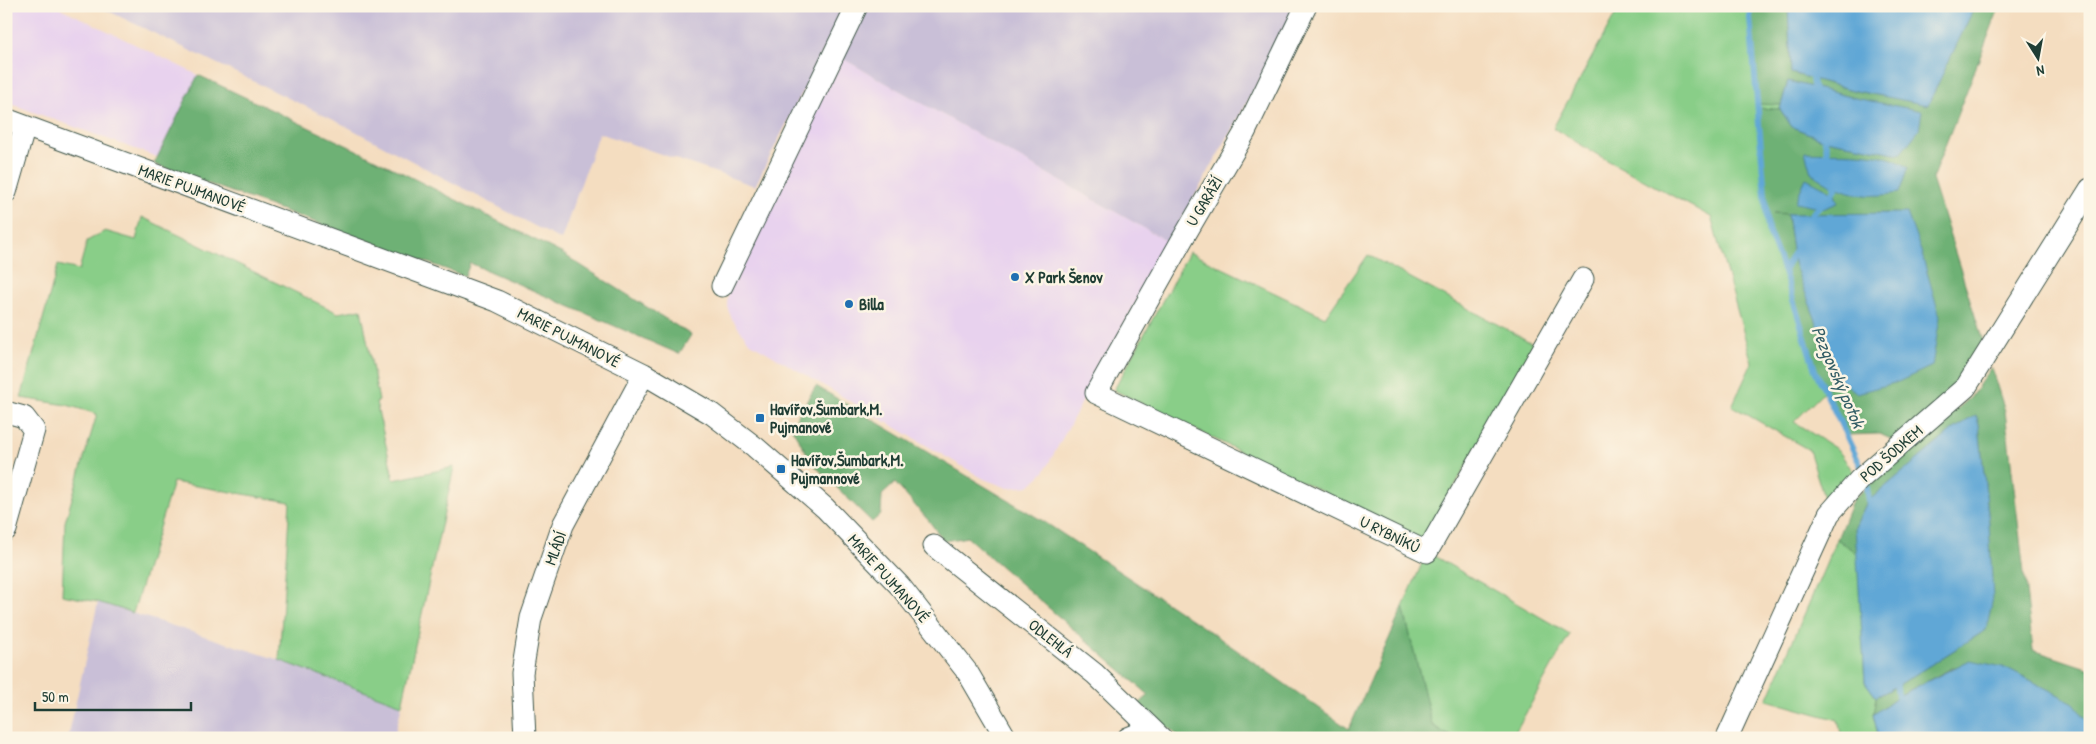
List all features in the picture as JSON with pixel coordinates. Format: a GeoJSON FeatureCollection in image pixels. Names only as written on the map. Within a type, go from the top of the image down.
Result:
{"type":"FeatureCollection","features":[{"type":"Feature","properties":{"kind":"street"},"geometry":{"type":"LineString","coordinates":[[722,286],[857,6]]}},
{"type":"Feature","properties":{"kind":"street","name":"U GARÁŽÍ"},"geometry":{"type":"LineString","coordinates":[[1096,393],[1245,132],[1306,6]]}},
{"type":"Feature","properties":{"kind":"street"},"geometry":{"type":"LineString","coordinates":[[6,192],[16,122]]}},
{"type":"Feature","properties":{"kind":"street","name":"MARIE PUJMANOVÉ"},"geometry":{"type":"LineString","coordinates":[[16,122],[497,301],[644,374],[712,414],[755,447],[825,508],[900,586],[968,673],[1006,738]]}},
{"type":"Feature","properties":{"kind":"street","name":"POD ŠODKEM"},"geometry":{"type":"LineString","coordinates":[[1727,738],[1829,514],[1859,480],[1966,387],[2090,189]]}},
{"type":"Feature","properties":{"kind":"street","name":"U RYBNÍKŮ"},"geometry":{"type":"LineString","coordinates":[[1096,393],[1427,552],[1583,279]]}},
{"type":"Feature","properties":{"kind":"street","name":"MLÁDÍ"},"geometry":{"type":"LineString","coordinates":[[525,738],[522,673],[534,609],[563,525],[644,374]]}},
{"type":"Feature","properties":{"kind":"street"},"geometry":{"type":"LineString","coordinates":[[6,412],[24,417],[34,430],[6,530]]}},
{"type":"Feature","properties":{"kind":"street","name":"ODLEHLÁ"},"geometry":{"type":"LineString","coordinates":[[934,546],[1095,674],[1156,733]]}},
{"type":"Feature","properties":{"kind":"street"},"geometry":{"type":"LineString","coordinates":[[1128,738],[1156,733]]}},
{"type":"Feature","properties":{"kind":"shaded area"},"geometry":{"type":"Polygon","coordinates":[[[6,6],[56,6],[198,75],[157,157],[6,102],[6,6]]]}},
{"type":"Feature","properties":{"kind":"shaded area"},"geometry":{"type":"Polygon","coordinates":[[[98,6],[846,6],[755,186],[599,133],[561,240],[342,124],[98,6]]]}},
{"type":"Feature","properties":{"kind":"shaded area"},"geometry":{"type":"Polygon","coordinates":[[[867,6],[1301,6],[1169,242],[840,57],[867,6]]]}},
{"type":"Feature","properties":{"kind":"shaded area"},"geometry":{"type":"Polygon","coordinates":[[[840,57],[1169,242],[1044,472],[1029,486],[1008,488],[984,479],[749,342],[732,319],[727,307],[728,288],[840,57]]]}},
{"type":"Feature","properties":{"kind":"shaded area"},"geometry":{"type":"Polygon","coordinates":[[[98,602],[273,658],[402,705],[394,738],[68,738],[98,602]]]}},
{"type":"Feature","properties":{"kind":"green space"},"geometry":{"type":"Polygon","coordinates":[[[1620,6],[1749,6],[1758,104],[1781,105],[1780,109],[1758,109],[1768,230],[1784,271],[1815,370],[1825,391],[1794,422],[1838,450],[1859,480],[1829,514],[1809,450],[1732,406],[1752,363],[1711,217],[1553,128],[1620,6]]]}},
{"type":"Feature","properties":{"kind":"green space"},"geometry":{"type":"Polygon","coordinates":[[[1747,6],[1788,6],[1791,73],[1856,91],[1928,104],[1975,6],[2000,6],[1932,179],[1987,354],[1901,444],[1880,434],[1846,435],[1815,370],[1784,271],[1768,230],[1758,108],[1780,109],[1792,127],[1825,140],[1900,154],[1855,98],[1788,81],[1781,105],[1758,104],[1747,6]],[[1773,213],[1787,214],[1794,263],[1895,213],[1811,215],[1773,213]]]}},
{"type":"Feature","properties":{"kind":"green space"},"geometry":{"type":"Polygon","coordinates":[[[198,75],[367,155],[563,254],[691,335],[679,354],[470,263],[465,276],[154,164],[198,75]]]}},
{"type":"Feature","properties":{"kind":"green space"},"geometry":{"type":"Polygon","coordinates":[[[142,217],[338,313],[361,309],[379,401],[376,402],[394,480],[454,467],[402,705],[279,660],[290,502],[173,482],[133,613],[98,602],[62,595],[65,522],[97,414],[67,405],[21,398],[58,265],[79,270],[87,241],[105,231],[136,240],[142,217]]]}},
{"type":"Feature","properties":{"kind":"green space"},"geometry":{"type":"Polygon","coordinates":[[[1189,252],[1325,317],[1368,255],[1534,344],[1424,541],[1114,390],[1189,252]]]}},
{"type":"Feature","properties":{"kind":"green space"},"geometry":{"type":"Polygon","coordinates":[[[1991,367],[2005,411],[2033,650],[2090,669],[2090,725],[2073,703],[2007,668],[1954,667],[1898,696],[1873,715],[1876,697],[1897,686],[1986,630],[1989,523],[1979,425],[1976,415],[1954,429],[1867,502],[1855,527],[1858,554],[1837,539],[1853,499],[1971,397],[1991,367]]]}},
{"type":"Feature","properties":{"kind":"green space"},"geometry":{"type":"Polygon","coordinates":[[[816,386],[1043,521],[1218,637],[1349,729],[1403,607],[1432,725],[1453,738],[1181,738],[1139,704],[1149,695],[967,537],[944,541],[895,483],[882,495],[881,514],[872,522],[814,465],[791,427],[816,386]]]}},
{"type":"Feature","properties":{"kind":"green space"},"geometry":{"type":"Polygon","coordinates":[[[1837,539],[1858,554],[1865,682],[1876,697],[1873,715],[1879,738],[1842,738],[1838,720],[1767,700],[1837,539]]]}},
{"type":"Feature","properties":{"kind":"green space"},"geometry":{"type":"Polygon","coordinates":[[[1427,552],[1570,634],[1512,738],[1453,738],[1432,725],[1403,607],[1427,552]]]}},
{"type":"Feature","properties":{"kind":"water"},"geometry":{"type":"Polygon","coordinates":[[[1788,6],[1975,6],[1928,105],[1856,91],[1791,73],[1788,6]]]}},
{"type":"Feature","properties":{"kind":"water"},"geometry":{"type":"Polygon","coordinates":[[[1788,81],[1855,98],[1922,111],[1919,130],[1900,154],[1825,140],[1792,127],[1780,109],[1788,81]]]}},
{"type":"Feature","properties":{"kind":"water"},"geometry":{"type":"Polygon","coordinates":[[[1805,152],[1872,154],[1897,161],[1908,167],[1899,193],[1863,195],[1833,186],[1811,173],[1805,152]]]}},
{"type":"Feature","properties":{"kind":"water"},"geometry":{"type":"Polygon","coordinates":[[[1806,178],[1835,193],[1838,203],[1825,208],[1795,202],[1806,178]]]}},
{"type":"Feature","properties":{"kind":"water"},"geometry":{"type":"Polygon","coordinates":[[[1907,213],[1921,251],[1940,317],[1932,366],[1898,382],[1857,393],[1838,378],[1794,263],[1787,214],[1907,213]]]}},
{"type":"Feature","properties":{"kind":"water"},"geometry":{"type":"Polygon","coordinates":[[[1976,415],[1979,425],[1989,523],[1993,598],[1986,630],[1897,686],[1876,697],[1865,682],[1855,527],[1867,502],[1954,429],[1976,415]]]}},
{"type":"Feature","properties":{"kind":"water"},"geometry":{"type":"Polygon","coordinates":[[[1970,660],[2007,668],[2074,703],[2089,723],[2090,738],[1879,738],[1873,715],[1898,696],[1970,660]]]}},
{"type":"Feature","properties":{"kind":"waterway","name":"Pezgovský potok"},"geometry":{"type":"LineString","coordinates":[[1749,6],[1768,230],[1784,271],[1815,370],[1865,475],[1870,507]]}},
{"type":"Feature","properties":{"kind":"waterway"},"geometry":{"type":"LineString","coordinates":[[1811,71],[1814,93]]}},
{"type":"Feature","properties":{"kind":"waterway"},"geometry":{"type":"LineString","coordinates":[[1823,132],[1829,159]]}},
{"type":"Feature","properties":{"kind":"waterway"},"geometry":{"type":"LineString","coordinates":[[1809,221],[1811,215],[1836,189],[1834,181]]}},
{"type":"Feature","properties":{"kind":"waterway"},"geometry":{"type":"LineString","coordinates":[[1784,271],[1796,248]]}},
{"type":"Feature","properties":{"kind":"waterway","name":"Pezgovský potok"},"geometry":{"type":"LineString","coordinates":[[1896,680],[1898,696],[1903,700]]}},
{"type":"Feature","properties":{"kind":"place","name":"X Park Šenov"},"geometry":{"type":"Point","coordinates":[1015,277]}},
{"type":"Feature","properties":{"kind":"place","name":"Billa"},"geometry":{"type":"Point","coordinates":[849,304]}},
{"type":"Feature","properties":{"kind":"place","name":"Havířov,Šumbark,M. Pujmanové"},"geometry":{"type":"Point","coordinates":[760,418]}},
{"type":"Feature","properties":{"kind":"place","name":"Havířov,Šumbark,M. Pujmannové"},"geometry":{"type":"Point","coordinates":[781,469]}}]}
